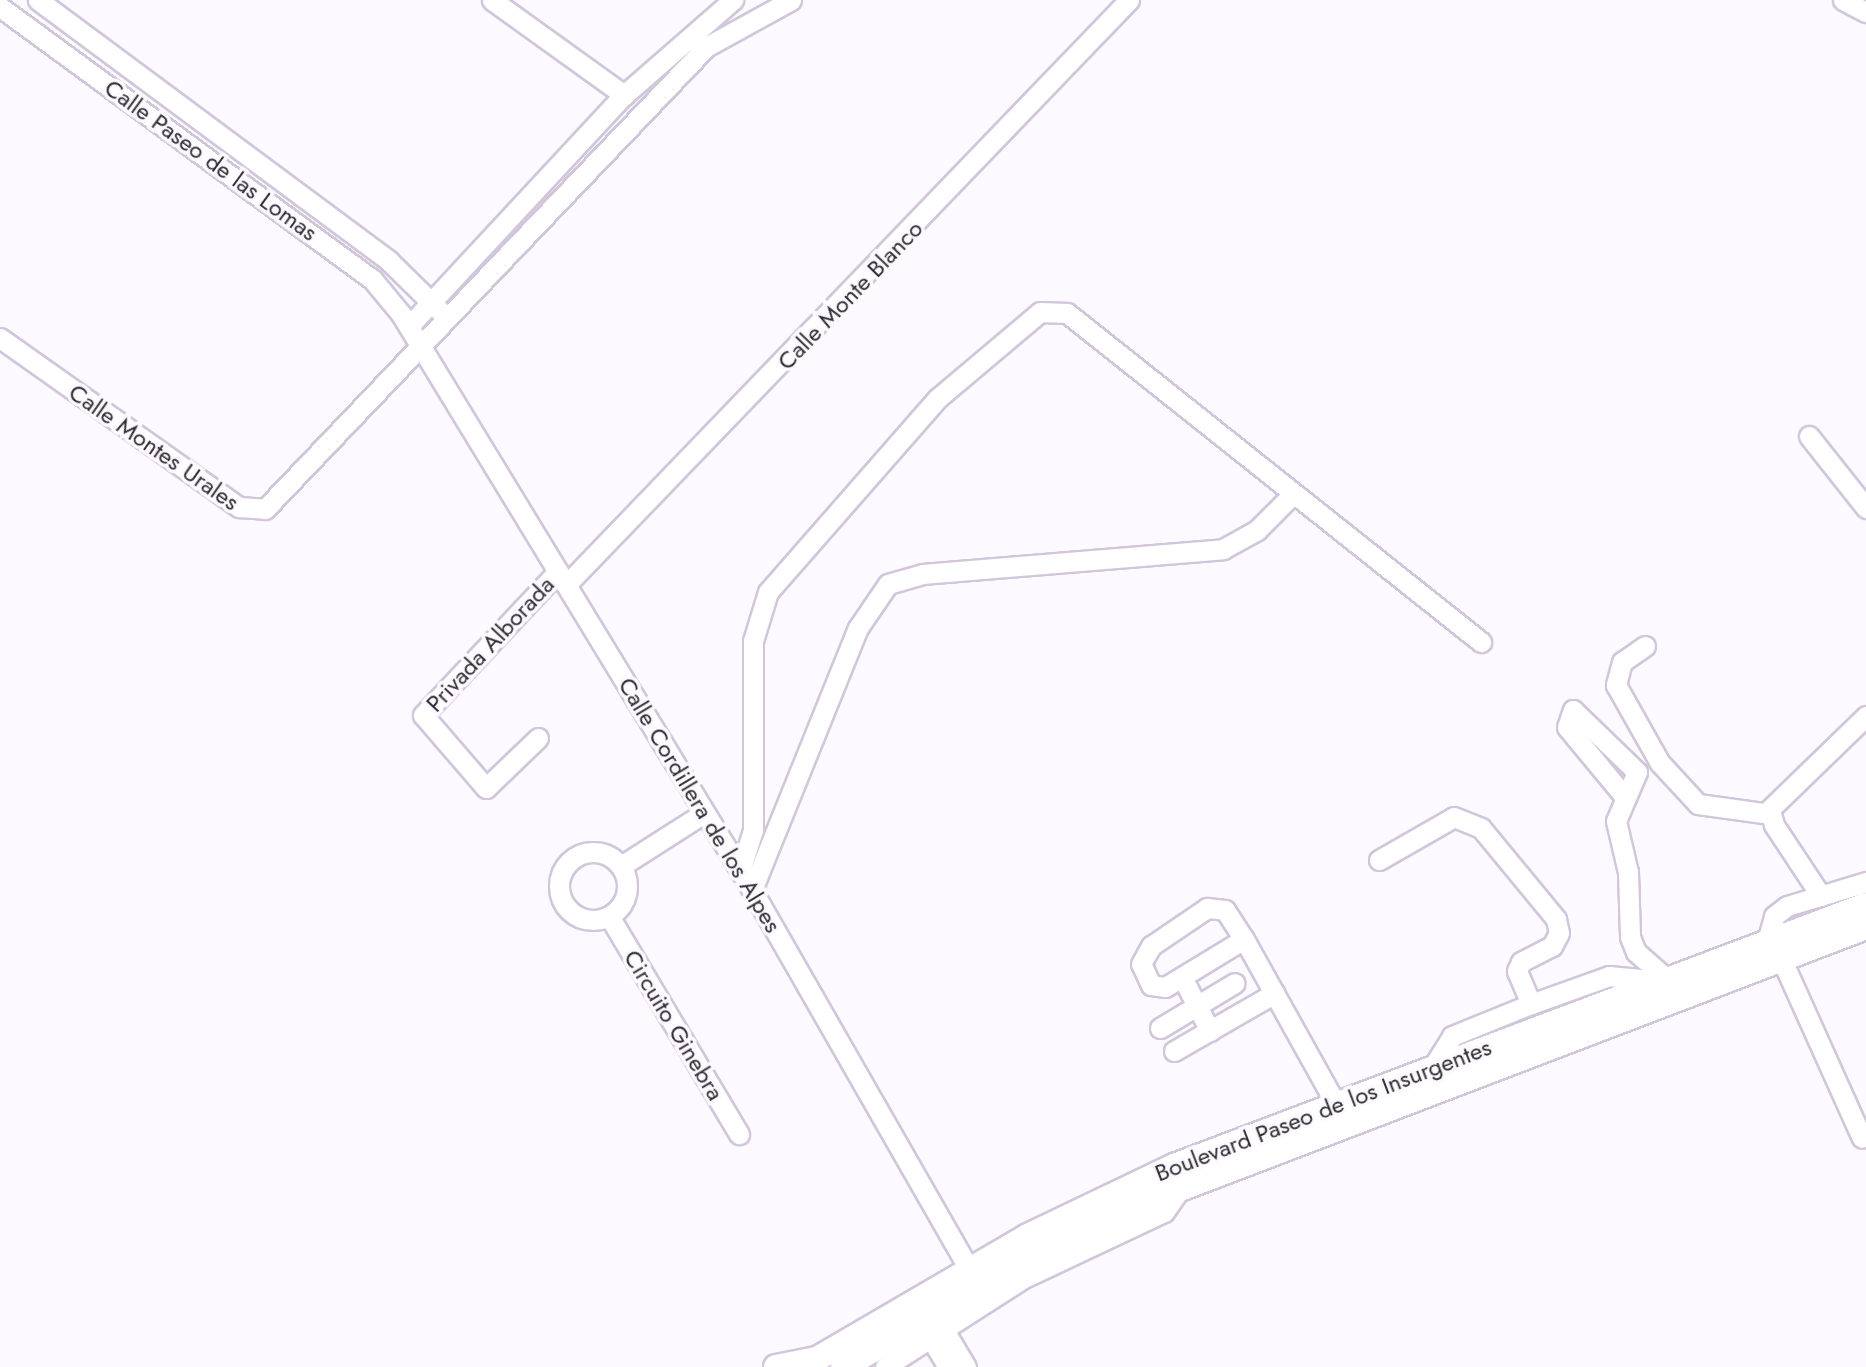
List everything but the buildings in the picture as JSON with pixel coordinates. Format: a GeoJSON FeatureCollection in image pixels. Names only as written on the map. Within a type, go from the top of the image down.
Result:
{"type":"FeatureCollection","features":[{"type":"Feature","properties":{"kind":"main road","name":"Boulevard Paseo de los Insurgentes"},"geometry":{"type":"LineString","coordinates":[[843,1367],[1045,1253],[1181,1189],[1774,949],[1866,905]]}},
{"type":"Feature","properties":{"kind":"main road","name":"Boulevard Paseo de los Insurgentes"},"geometry":{"type":"LineString","coordinates":[[776,1367],[809,1363],[970,1271],[1174,1166],[1338,1106],[1664,980],[1866,927]]}},
{"type":"Feature","properties":{"kind":"street","name":"Calle Paseo de las Lomas"},"geometry":{"type":"LineString","coordinates":[[38,0],[439,308]]}},
{"type":"Feature","properties":{"kind":"street"},"geometry":{"type":"LineString","coordinates":[[492,0],[624,95]]}},
{"type":"Feature","properties":{"kind":"street"},"geometry":{"type":"LineString","coordinates":[[419,345],[439,308],[624,95],[733,0]]}},
{"type":"Feature","properties":{"kind":"street"},"geometry":{"type":"LineString","coordinates":[[409,326],[439,308],[706,47],[791,0]]}},
{"type":"Feature","properties":{"kind":"street","name":"Calle Monte Blanco"},"geometry":{"type":"LineString","coordinates":[[562,578],[1129,0]]}},
{"type":"Feature","properties":{"kind":"street"},"geometry":{"type":"LineString","coordinates":[[1843,0],[1866,12]]}},
{"type":"Feature","properties":{"kind":"street","name":"Calle Paseo de las Lomas"},"geometry":{"type":"LineString","coordinates":[[0,7],[372,279],[409,326],[419,345]]}},
{"type":"Feature","properties":{"kind":"street"},"geometry":{"type":"LineString","coordinates":[[740,871],[753,830],[753,641],[768,592],[939,398],[1040,312],[1066,313],[1292,495],[1481,642]]}},
{"type":"Feature","properties":{"kind":"street","name":"Calle Montes Urales"},"geometry":{"type":"LineString","coordinates":[[0,338],[253,512],[276,502],[419,345]]}},
{"type":"Feature","properties":{"kind":"street","name":"Calle Cordillera de los Alpes"},"geometry":{"type":"LineString","coordinates":[[419,345],[752,890],[970,1271]]}},
{"type":"Feature","properties":{"kind":"street"},"geometry":{"type":"LineString","coordinates":[[1809,436],[1866,508]]}},
{"type":"Feature","properties":{"kind":"street"},"geometry":{"type":"LineString","coordinates":[[752,890],[858,628],[888,584],[922,574],[1223,549],[1257,530],[1292,495]]}},
{"type":"Feature","properties":{"kind":"street","name":"Privada Alborada"},"geometry":{"type":"LineString","coordinates":[[538,738],[486,788],[423,715],[562,578]]}},
{"type":"Feature","properties":{"kind":"street"},"geometry":{"type":"LineString","coordinates":[[1645,646],[1622,662],[1616,685],[1660,763],[1698,804],[1770,814]]}},
{"type":"Feature","properties":{"kind":"street"},"geometry":{"type":"LineString","coordinates":[[1770,814],[1776,798],[1866,716]]}},
{"type":"Feature","properties":{"kind":"street"},"geometry":{"type":"LineString","coordinates":[[1624,796],[1616,821],[1628,872],[1630,937],[1636,952],[1664,980]]}},
{"type":"Feature","properties":{"kind":"street"},"geometry":{"type":"LineString","coordinates":[[621,866],[704,813]]}},
{"type":"Feature","properties":{"kind":"street"},"geometry":{"type":"LineString","coordinates":[[1770,814],[1821,896]]}},
{"type":"Feature","properties":{"kind":"street"},"geometry":{"type":"LineString","coordinates":[[1379,860],[1454,817],[1481,828],[1556,919],[1559,933],[1552,946],[1521,962],[1517,971],[1531,1004]]}},
{"type":"Feature","properties":{"kind":"street"},"geometry":{"type":"LineString","coordinates":[[592,852],[621,866],[626,897],[609,916],[589,920],[571,912],[561,895],[561,874],[573,858],[592,852]]}},
{"type":"Feature","properties":{"kind":"street"},"geometry":{"type":"LineString","coordinates":[[1862,1138],[1774,949],[1774,916],[1821,896],[1866,882]]}},
{"type":"Feature","properties":{"kind":"street"},"geometry":{"type":"LineString","coordinates":[[1244,939],[1165,987],[1151,985],[1142,958],[1207,908],[1225,910],[1244,939],[1338,1106]]}},
{"type":"Feature","properties":{"kind":"street","name":"Circuito Ginebra"},"geometry":{"type":"LineString","coordinates":[[609,916],[739,1134]]}},
{"type":"Feature","properties":{"kind":"street"},"geometry":{"type":"LineString","coordinates":[[1431,1070],[1452,1037],[1531,1004],[1609,976],[1664,980]]}},
{"type":"Feature","properties":{"kind":"street"},"geometry":{"type":"LineString","coordinates":[[1182,978],[1210,1031]]}},
{"type":"Feature","properties":{"kind":"street"},"geometry":{"type":"LineString","coordinates":[[1160,1028],[1235,983]]}},
{"type":"Feature","properties":{"kind":"street"},"geometry":{"type":"LineString","coordinates":[[1174,1051],[1275,993]]}},
{"type":"Feature","properties":{"kind":"street"},"geometry":{"type":"LineString","coordinates":[[885,1367],[1075,1251],[1164,1212],[1181,1189]]}},
{"type":"Feature","properties":{"kind":"street"},"geometry":{"type":"LineString","coordinates":[[937,1333],[948,1367]]}},
{"type":"Feature","properties":{"kind":"street"},"geometry":{"type":"LineString","coordinates":[[937,1333],[966,1367]]}}]}
